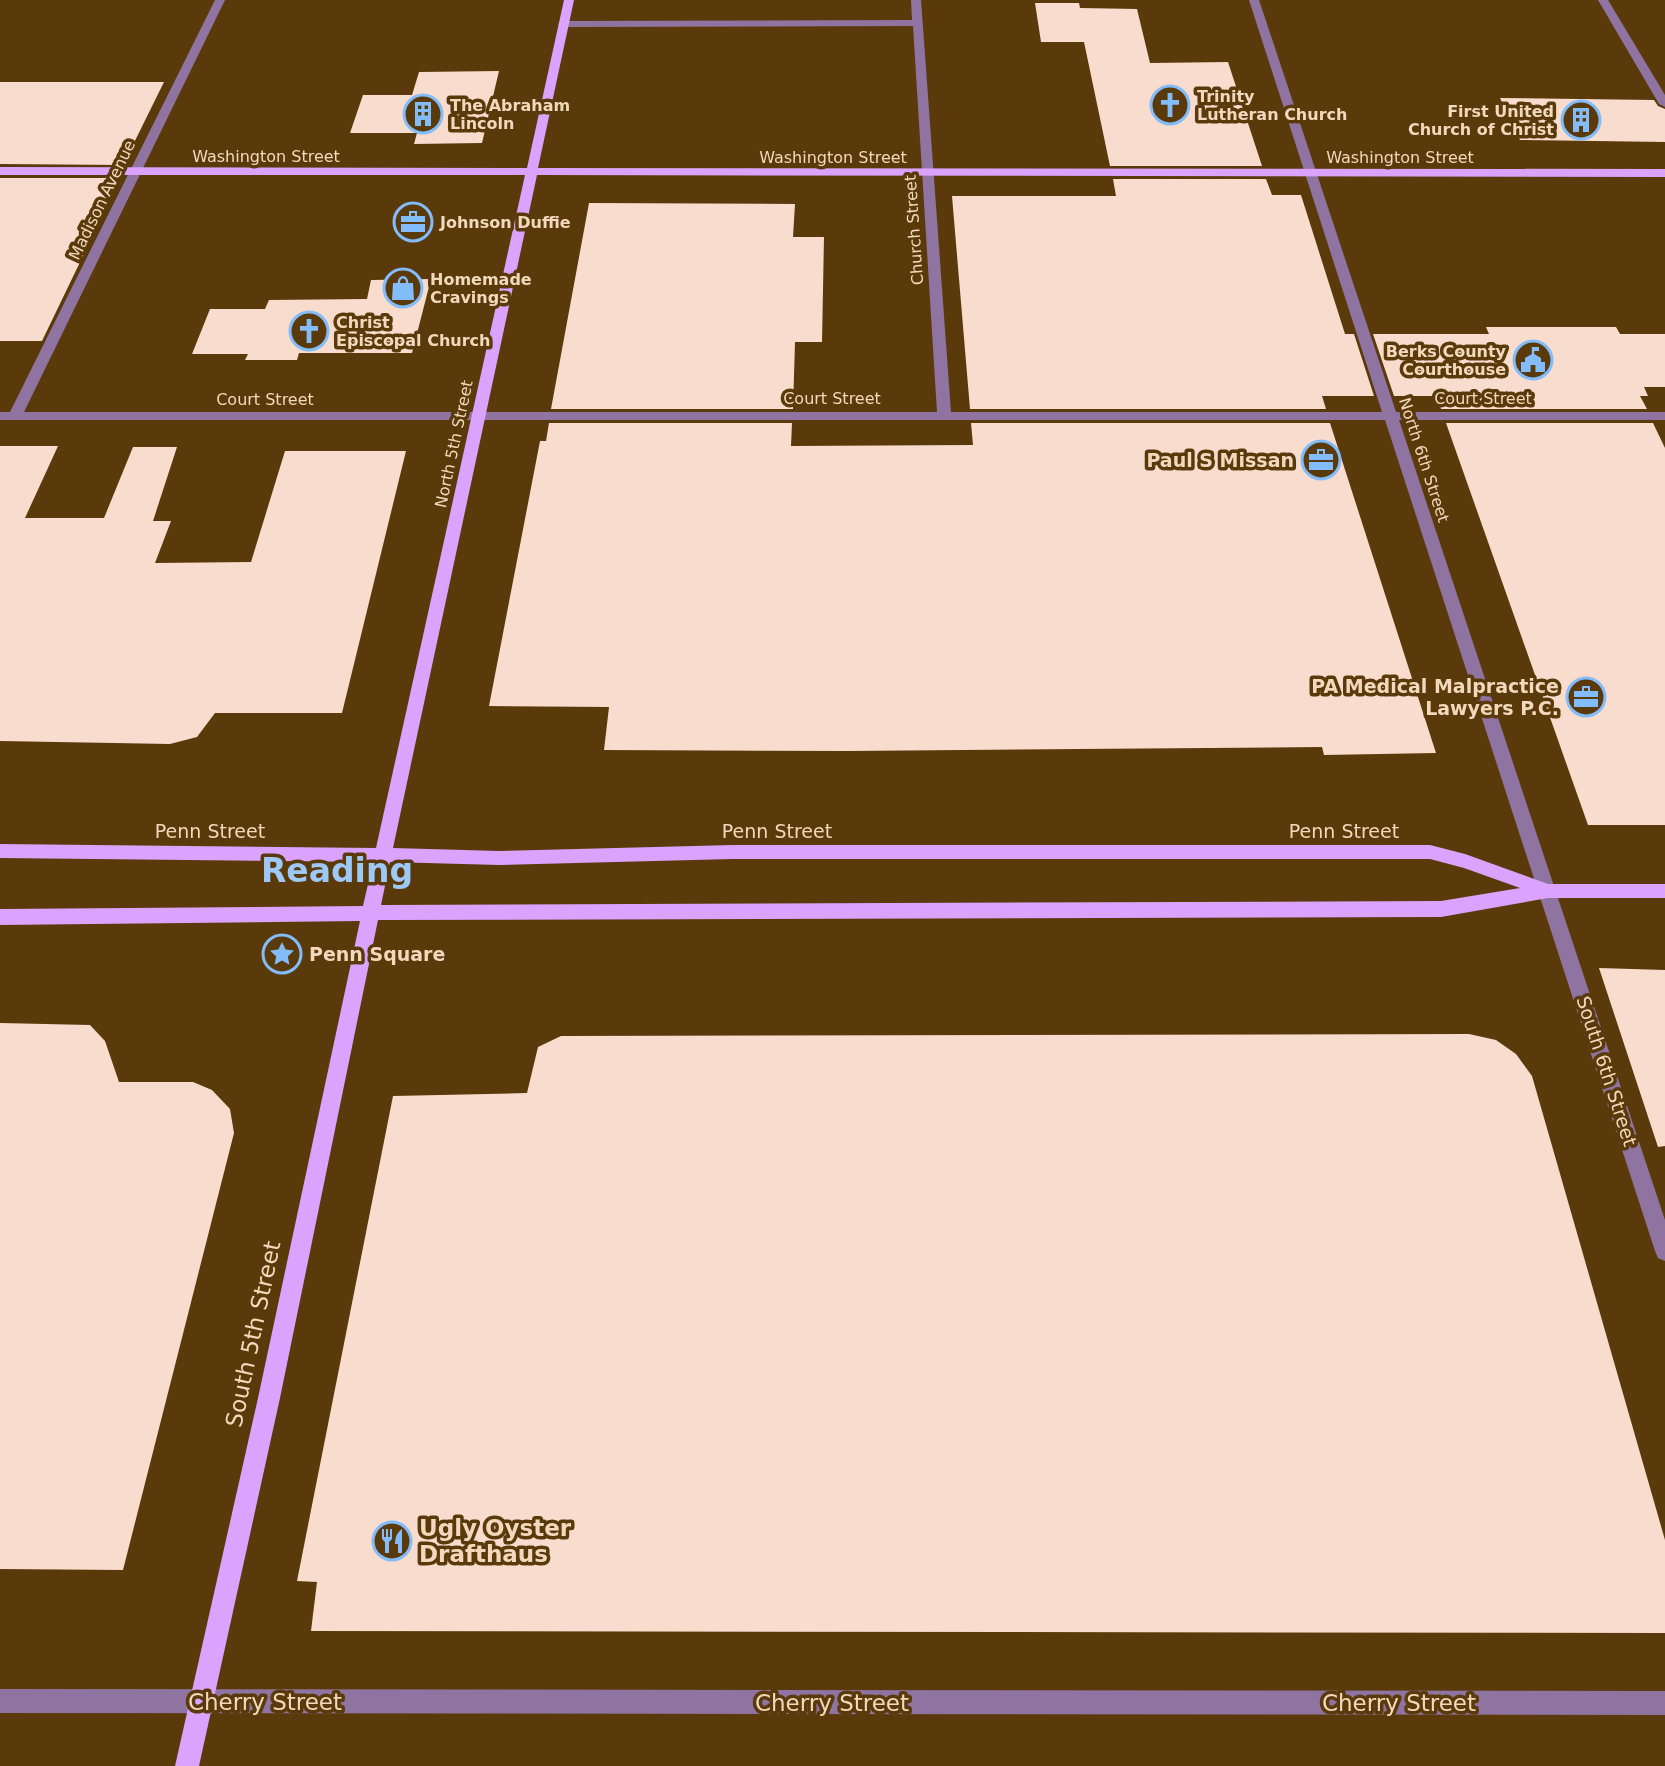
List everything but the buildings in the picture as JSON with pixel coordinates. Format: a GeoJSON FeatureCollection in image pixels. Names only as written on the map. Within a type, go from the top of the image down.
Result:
{"type":"FeatureCollection","features":[{"type":"Feature","properties":{"kind":"main road","name":"North 5th Street"},"geometry":{"type":"LineString","coordinates":[[370,912],[569,0]]}},
{"type":"Feature","properties":{"kind":"main road","name":"Washington Street"},"geometry":{"type":"LineString","coordinates":[[0,171],[1665,173]]}},
{"type":"Feature","properties":{"kind":"main road","name":"Penn Street"},"geometry":{"type":"LineString","coordinates":[[0,851],[383,854],[499,858],[747,852],[1430,852],[1465,861],[1548,891]]}},
{"type":"Feature","properties":{"kind":"main road","name":"Penn Street"},"geometry":{"type":"LineString","coordinates":[[0,917],[370,912],[1441,909],[1548,891],[1665,891]]}},
{"type":"Feature","properties":{"kind":"main road","name":"South 5th Street"},"geometry":{"type":"LineString","coordinates":[[187,1766],[269,1398],[370,912]]}},
{"type":"Feature","properties":{"kind":"street","name":"Madison Avenue"},"geometry":{"type":"LineString","coordinates":[[15,416],[220,0]]}},
{"type":"Feature","properties":{"kind":"street","name":"Church Street"},"geometry":{"type":"LineString","coordinates":[[916,0],[944,416]]}},
{"type":"Feature","properties":{"kind":"street","name":"North 6th Street"},"geometry":{"type":"LineString","coordinates":[[1254,0],[1548,891]]}},
{"type":"Feature","properties":{"kind":"street"},"geometry":{"type":"LineString","coordinates":[[1603,0],[1665,104]]}},
{"type":"Feature","properties":{"kind":"street"},"geometry":{"type":"LineString","coordinates":[[563,24],[918,23]]}},
{"type":"Feature","properties":{"kind":"street","name":"Court Street"},"geometry":{"type":"LineString","coordinates":[[0,416],[1665,416]]}},
{"type":"Feature","properties":{"kind":"street","name":"South 6th Street"},"geometry":{"type":"LineString","coordinates":[[1548,891],[1665,1251]]}},
{"type":"Feature","properties":{"kind":"street","name":"Cherry Street"},"geometry":{"type":"LineString","coordinates":[[0,1702],[1665,1703]]}},
{"type":"Feature","properties":{"kind":"place","name":"Trinity Lutheran Church"},"geometry":{"type":"Point","coordinates":[1170,105]}},
{"type":"Feature","properties":{"kind":"place","name":"The Abraham Lincoln"},"geometry":{"type":"Point","coordinates":[423,114]}},
{"type":"Feature","properties":{"kind":"place","name":"First United Church of Christ"},"geometry":{"type":"Point","coordinates":[1581,120]}},
{"type":"Feature","properties":{"kind":"place","name":"Johnson Duffie"},"geometry":{"type":"Point","coordinates":[413,222]}},
{"type":"Feature","properties":{"kind":"place","name":"Homemade Cravings"},"geometry":{"type":"Point","coordinates":[403,288]}},
{"type":"Feature","properties":{"kind":"place","name":"Christ Episcopal Church"},"geometry":{"type":"Point","coordinates":[309,331]}},
{"type":"Feature","properties":{"kind":"place","name":"Berks County Courthouse"},"geometry":{"type":"Point","coordinates":[1533,360]}},
{"type":"Feature","properties":{"kind":"place","name":"Paul S Missan"},"geometry":{"type":"Point","coordinates":[1321,460]}},
{"type":"Feature","properties":{"kind":"place","name":"PA Medical Malpractice Lawyers P.C."},"geometry":{"type":"Point","coordinates":[1586,697]}},
{"type":"Feature","properties":{"kind":"place","name":"Penn Square"},"geometry":{"type":"Point","coordinates":[282,954]}},
{"type":"Feature","properties":{"kind":"place","name":"Ugly Oyster Drafthaus"},"geometry":{"type":"Point","coordinates":[392,1541]}},
{"type":"Feature","properties":{"kind":"district","name":"Reading"},"geometry":{"type":"Point","coordinates":[337,870]}}]}
